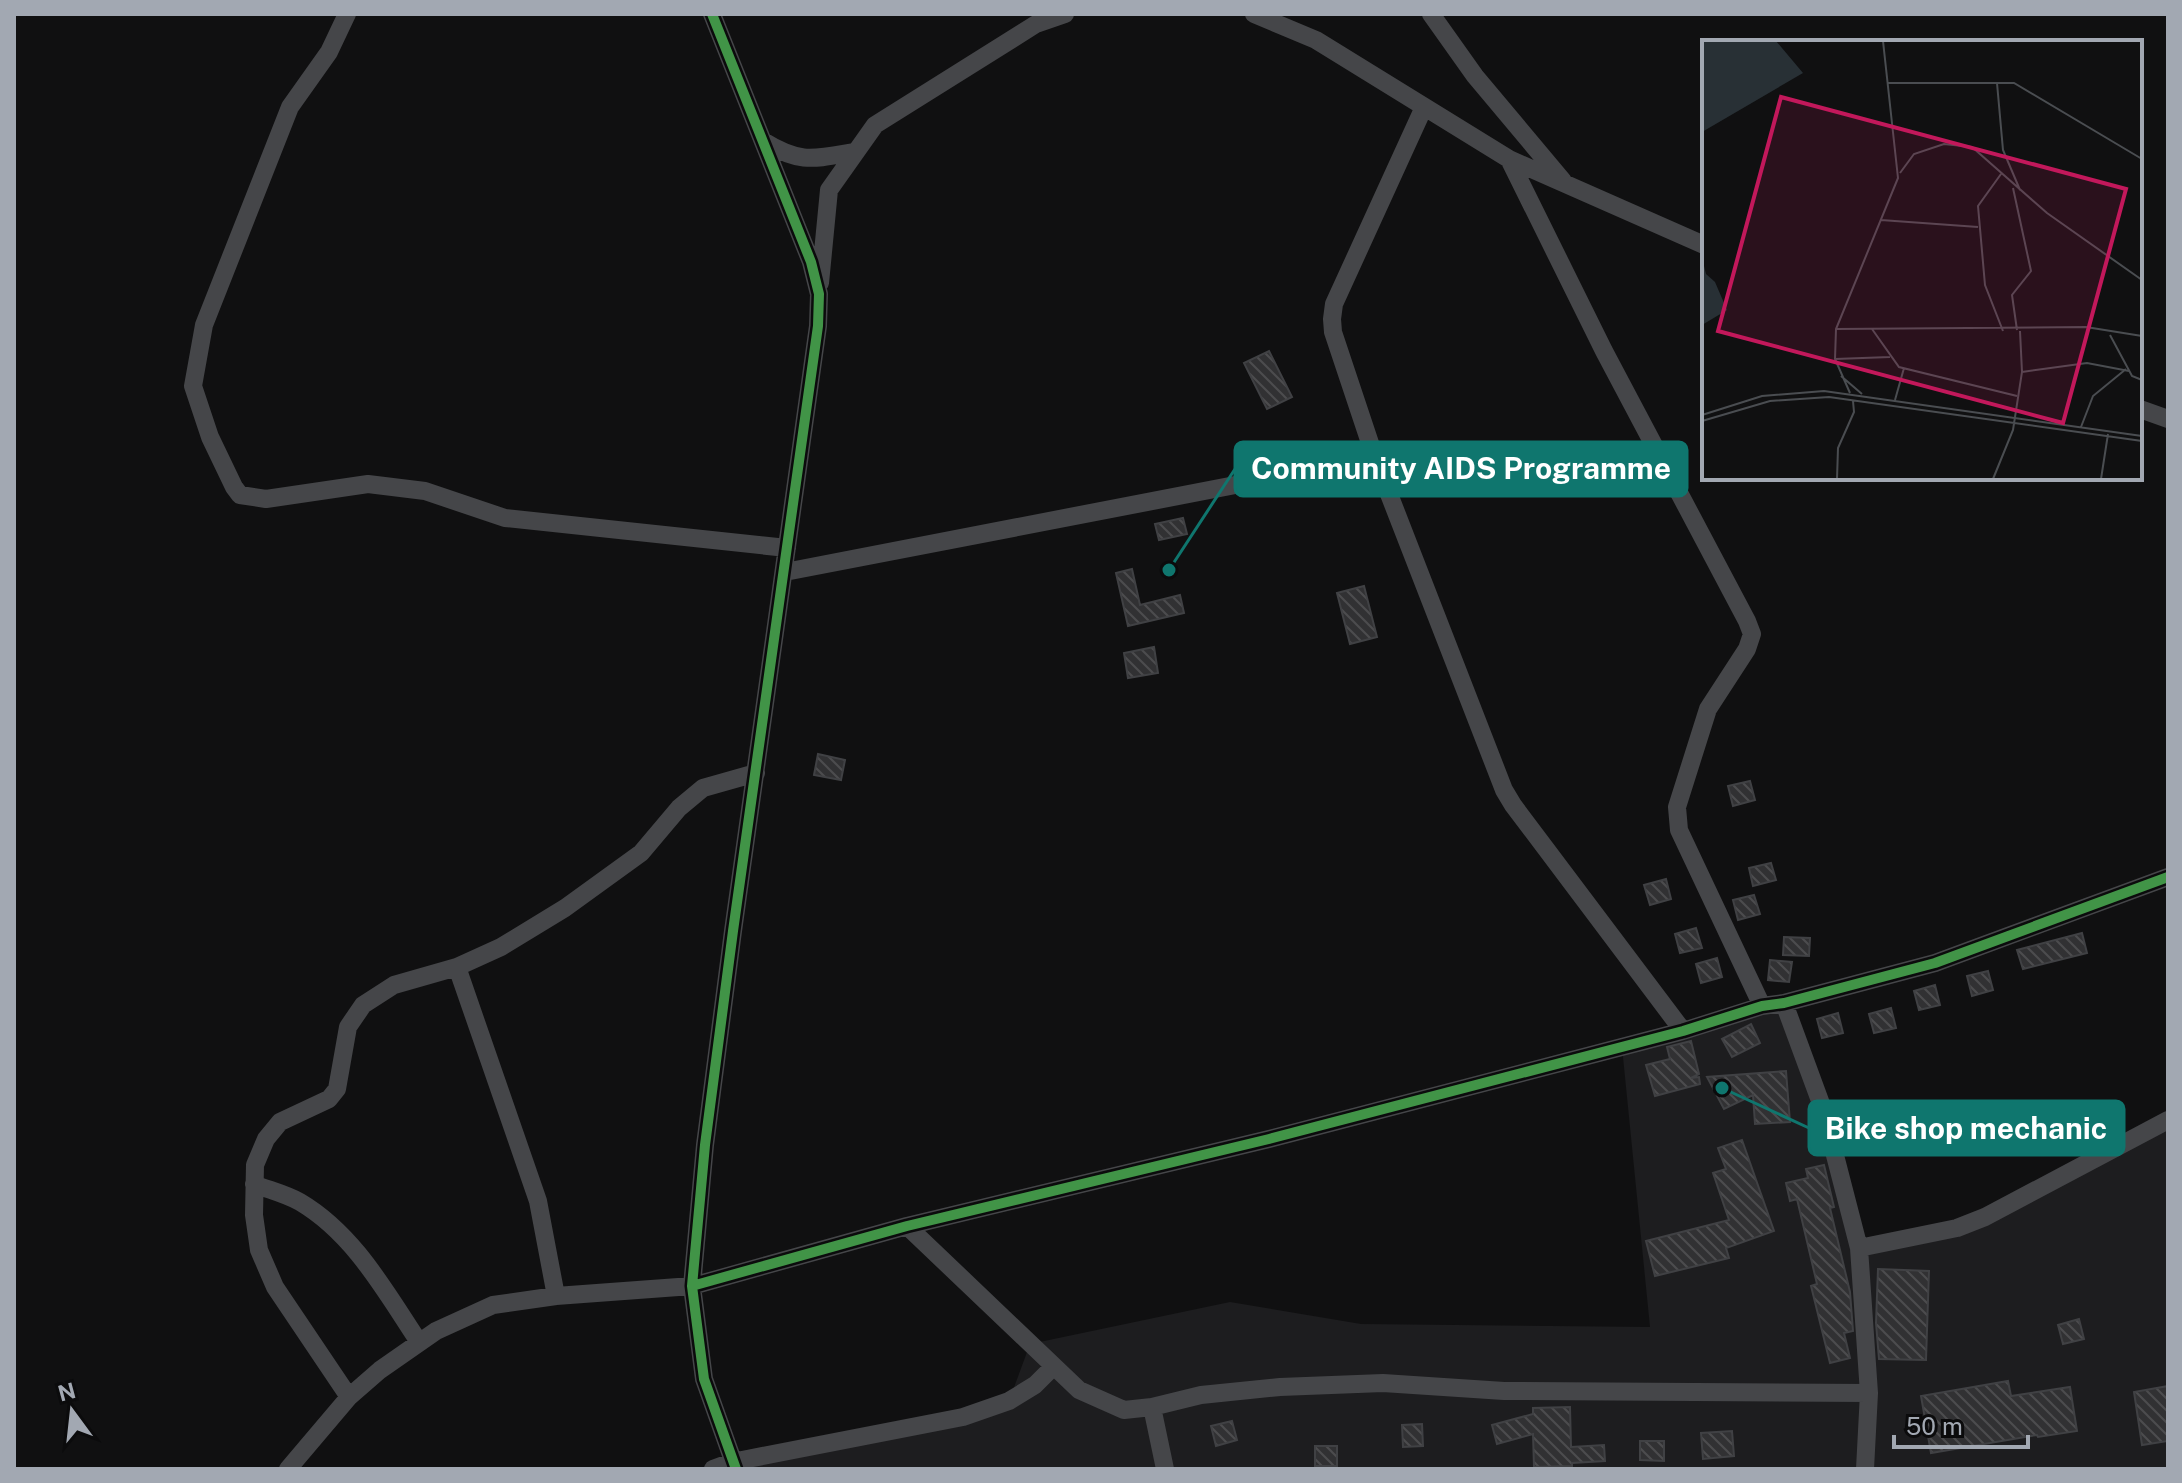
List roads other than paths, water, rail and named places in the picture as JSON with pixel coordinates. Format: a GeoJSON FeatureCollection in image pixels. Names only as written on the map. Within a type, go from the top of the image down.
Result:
{"type":"FeatureCollection","features":[{"type":"Feature","properties":{"kind":"street"},"geometry":{"type":"LineString","coordinates":[[347,14],[329,52],[290,107],[204,325],[193,386],[210,437],[240,495],[266,499],[368,484],[425,491],[505,518],[787,548]]}},
{"type":"Feature","properties":{"kind":"street"},"geometry":{"type":"LineString","coordinates":[[712,14],[811,262],[819,294]]}},
{"type":"Feature","properties":{"kind":"street"},"geometry":{"type":"LineString","coordinates":[[734,1466],[704,1379],[692,1286],[705,1145],[818,326],[829,190],[875,125],[1036,24],[1065,14]]}},
{"type":"Feature","properties":{"kind":"street"},"geometry":{"type":"LineString","coordinates":[[1254,14],[1316,40],[1509,159],[1702,244]]}},
{"type":"Feature","properties":{"kind":"street"},"geometry":{"type":"LineString","coordinates":[[1431,14],[1475,76],[1568,186]]}},
{"type":"Feature","properties":{"kind":"street"},"geometry":{"type":"LineString","coordinates":[[1424,107],[1334,304],[1333,332],[1375,458],[1504,790],[1683,1031]]}},
{"type":"Feature","properties":{"kind":"street"},"geometry":{"type":"LineString","coordinates":[[763,141],[788,157],[819,158],[855,152]]}},
{"type":"Feature","properties":{"kind":"street"},"geometry":{"type":"LineString","coordinates":[[1509,159],[1604,351],[1752,634],[1747,649],[1708,709],[1677,807],[1679,830],[1762,1006]]}},
{"type":"Feature","properties":{"kind":"street"},"geometry":{"type":"LineString","coordinates":[[2142,410],[2168,419]]}},
{"type":"Feature","properties":{"kind":"street"},"geometry":{"type":"LineString","coordinates":[[785,572],[1375,458]]}},
{"type":"Feature","properties":{"kind":"street"},"geometry":{"type":"LineString","coordinates":[[349,1397],[275,1287],[259,1250],[254,1215],[255,1165],[266,1139],[280,1122],[329,1099],[337,1089],[348,1027],[363,1005],[394,985],[457,967],[501,947],[565,908],[641,853],[679,808],[703,788],[756,773]]}},
{"type":"Feature","properties":{"kind":"street"},"geometry":{"type":"LineString","coordinates":[[288,1469],[349,1397],[419,1342],[493,1305],[556,1296],[692,1286],[907,1226],[1269,1139],[1683,1031],[1762,1006],[1935,963],[2168,877]]}},
{"type":"Feature","properties":{"kind":"street"},"geometry":{"type":"LineString","coordinates":[[457,967],[538,1201],[556,1296]]}},
{"type":"Feature","properties":{"kind":"street"},"geometry":{"type":"LineString","coordinates":[[1784,1003],[1823,1109],[1859,1248],[1869,1393],[1865,1469]]}},
{"type":"Feature","properties":{"kind":"street"},"geometry":{"type":"LineString","coordinates":[[1859,1248],[1957,1228],[1985,1217],[2168,1120]]}},
{"type":"Feature","properties":{"kind":"street"},"geometry":{"type":"LineString","coordinates":[[254,1184],[298,1201],[333,1225],[373,1274],[419,1342]]}},
{"type":"Feature","properties":{"kind":"street"},"geometry":{"type":"LineString","coordinates":[[907,1226],[1079,1390],[1124,1410],[1152,1407],[1201,1395],[1264,1388],[1383,1383],[1504,1391],[1869,1393]]}},
{"type":"Feature","properties":{"kind":"street"},"geometry":{"type":"LineString","coordinates":[[713,1469],[963,1417],[1009,1401],[1035,1385],[1054,1366]]}},
{"type":"Feature","properties":{"kind":"street"},"geometry":{"type":"LineString","coordinates":[[1152,1407],[1165,1469]]}},
{"type":"Feature","properties":{"kind":"place","name":"Community AIDS Programme"},"geometry":{"type":"Point","coordinates":[1169,570]}},
{"type":"Feature","properties":{"kind":"place","name":"Bike shop mechanic"},"geometry":{"type":"Point","coordinates":[1722,1088]}}]}
